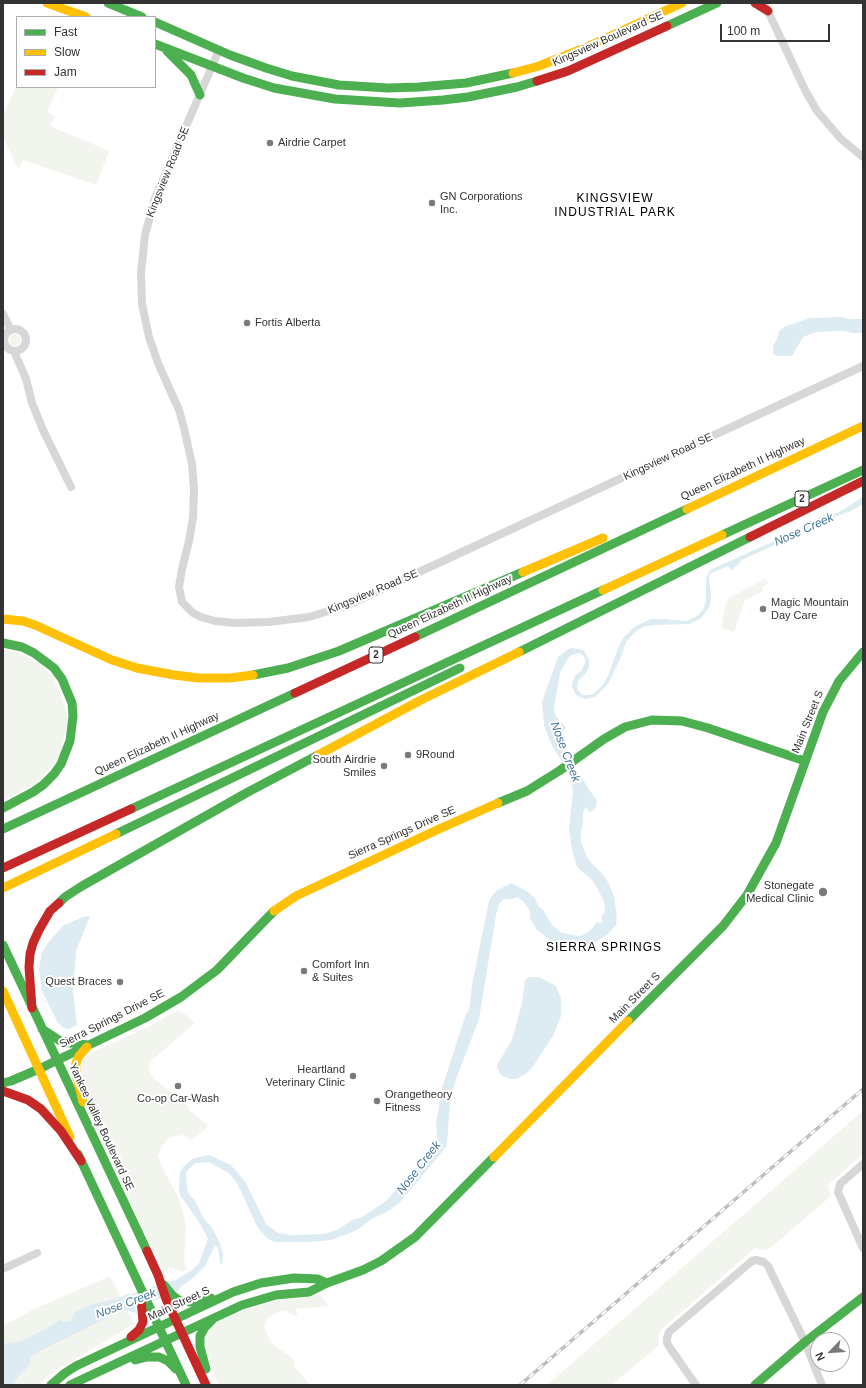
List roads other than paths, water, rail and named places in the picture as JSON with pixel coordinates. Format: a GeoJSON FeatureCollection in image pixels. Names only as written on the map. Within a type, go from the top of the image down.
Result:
{"type":"FeatureCollection","features":[{"type":"Feature","properties":{"kind":"main road"},"geometry":{"type":"LineString","coordinates":[[47,3],[83,16]]}},
{"type":"Feature","properties":{"kind":"main road"},"geometry":{"type":"LineString","coordinates":[[108,3],[140,16]]}},
{"type":"Feature","properties":{"kind":"main road","name":"Kingsview Boulevard SE"},"geometry":{"type":"LineString","coordinates":[[156,22],[218,50],[292,76],[339,85],[388,88],[441,86],[488,79],[539,66],[587,47],[682,3]]}},
{"type":"Feature","properties":{"kind":"main road","name":"Kingsview Boulevard SE"},"geometry":{"type":"LineString","coordinates":[[159,45],[243,78],[274,88],[317,96],[354,101],[400,103],[468,98],[517,87],[568,71],[718,3]]}},
{"type":"Feature","properties":{"kind":"main road"},"geometry":{"type":"LineString","coordinates":[[755,3],[766,7]]}},
{"type":"Feature","properties":{"kind":"main road"},"geometry":{"type":"LineString","coordinates":[[159,45],[191,75],[200,95]]}},
{"type":"Feature","properties":{"kind":"main road","name":"Queen Elizabeth II Highway"},"geometry":{"type":"LineString","coordinates":[[3,829],[497,599],[863,426]]}},
{"type":"Feature","properties":{"kind":"main road","name":"2"},"geometry":{"type":"LineString","coordinates":[[3,868],[863,470]]}},
{"type":"Feature","properties":{"kind":"main road"},"geometry":{"type":"LineString","coordinates":[[3,619],[35,625],[112,660],[138,668],[174,676],[199,678],[230,678],[249,676],[288,668],[339,650],[617,532],[747,480]]}},
{"type":"Feature","properties":{"kind":"main road"},"geometry":{"type":"LineString","coordinates":[[32,1008],[29,967],[33,942],[50,911],[82,886],[248,792],[421,700],[863,481]]}},
{"type":"Feature","properties":{"kind":"main road"},"geometry":{"type":"LineString","coordinates":[[554,623],[623,589],[741,527]]}},
{"type":"Feature","properties":{"kind":"main road"},"geometry":{"type":"LineString","coordinates":[[3,643],[22,647],[34,653],[54,668],[62,679],[72,703],[73,716],[70,741],[61,764],[54,774],[33,792],[3,808]]}},
{"type":"Feature","properties":{"kind":"main road","name":"Main Street S"},"geometry":{"type":"LineString","coordinates":[[70,1385],[223,1313],[267,1297],[309,1292],[327,1282],[363,1270],[381,1261],[415,1237],[723,926],[747,895],[770,855],[784,823],[823,712],[839,681],[863,652]]}},
{"type":"Feature","properties":{"kind":"main road"},"geometry":{"type":"LineString","coordinates":[[7,886],[470,664]]}},
{"type":"Feature","properties":{"kind":"main road","name":"Sierra Springs Drive SE"},"geometry":{"type":"LineString","coordinates":[[3,1082],[11,1081],[57,1061],[89,1044],[145,1018],[181,998],[217,970],[275,910],[296,896],[439,829],[520,794],[559,771],[604,739],[625,727],[652,720],[682,721],[708,728],[805,761]]}},
{"type":"Feature","properties":{"kind":"main road","name":"Yankee Valley Boulevard SE"},"geometry":{"type":"LineString","coordinates":[[3,945],[158,1275],[166,1299],[206,1385]]}},
{"type":"Feature","properties":{"kind":"main road"},"geometry":{"type":"LineString","coordinates":[[3,991],[186,1385]]}},
{"type":"Feature","properties":{"kind":"main road"},"geometry":{"type":"LineString","coordinates":[[42,1029],[62,1042],[89,1044]]}},
{"type":"Feature","properties":{"kind":"main road"},"geometry":{"type":"LineString","coordinates":[[89,1044],[79,1056],[76,1064],[76,1072],[93,1138]]}},
{"type":"Feature","properties":{"kind":"main road"},"geometry":{"type":"LineString","coordinates":[[3,1091],[28,1100],[41,1109],[61,1131],[81,1161]]}},
{"type":"Feature","properties":{"kind":"main road"},"geometry":{"type":"LineString","coordinates":[[158,1275],[173,1296],[180,1301],[190,1302],[204,1300],[233,1292]]}},
{"type":"Feature","properties":{"kind":"main road","name":"Main Street S"},"geometry":{"type":"LineString","coordinates":[[51,1385],[76,1366],[233,1292],[261,1283],[294,1278],[318,1279],[327,1282]]}},
{"type":"Feature","properties":{"kind":"main road"},"geometry":{"type":"LineString","coordinates":[[122,1344],[139,1330],[143,1322],[143,1309],[138,1284]]}},
{"type":"Feature","properties":{"kind":"main road"},"geometry":{"type":"LineString","coordinates":[[755,1385],[805,1342],[863,1297]]}},
{"type":"Feature","properties":{"kind":"main road"},"geometry":{"type":"LineString","coordinates":[[212,1385],[201,1355],[200,1336],[209,1322],[223,1313]]}},
{"type":"Feature","properties":{"kind":"main road"},"geometry":{"type":"LineString","coordinates":[[93,1374],[139,1358],[152,1356],[163,1358],[180,1372]]}},
{"type":"Feature","properties":{"kind":"street"},"geometry":{"type":"LineString","coordinates":[[766,7],[817,112],[841,140],[863,157]]}},
{"type":"Feature","properties":{"kind":"street","name":"Kingsview Road SE"},"geometry":{"type":"LineString","coordinates":[[218,50],[151,209],[145,235],[141,273],[142,304],[149,337],[158,363],[179,410],[192,464],[194,489],[193,516],[179,587],[182,602],[193,613],[201,617],[216,621],[235,623],[269,622],[309,617],[348,605],[863,366]]}},
{"type":"Feature","properties":{"kind":"street"},"geometry":{"type":"LineString","coordinates":[[3,314],[10,330]]}},
{"type":"Feature","properties":{"kind":"street"},"geometry":{"type":"LineString","coordinates":[[10,330],[5,336],[4,345],[14,351],[26,379],[32,403],[43,430],[70,487]]}},
{"type":"Feature","properties":{"kind":"street"},"geometry":{"type":"LineString","coordinates":[[10,330],[19,330],[26,338],[22,349],[14,351]]}},
{"type":"Feature","properties":{"kind":"street"},"geometry":{"type":"LineString","coordinates":[[863,1164],[840,1184],[838,1192],[863,1248]]}},
{"type":"Feature","properties":{"kind":"street"},"geometry":{"type":"LineString","coordinates":[[3,1269],[37,1253]]}},
{"type":"Feature","properties":{"kind":"street"},"geometry":{"type":"LineString","coordinates":[[696,1385],[667,1344],[669,1332],[752,1261],[760,1260],[768,1266],[805,1342],[822,1385]]}},
{"type":"Feature","properties":{"kind":"water"},"geometry":{"type":"Polygon","coordinates":[[[842,317],[848,319],[863,319],[863,333],[844,331],[816,332],[803,337],[792,356],[777,356],[773,354],[773,346],[779,331],[784,327],[809,318],[842,317]]]}},
{"type":"Feature","properties":{"kind":"water"},"geometry":{"type":"Polygon","coordinates":[[[863,497],[863,504],[851,511],[823,521],[742,560],[732,570],[728,566],[710,574],[710,605],[700,619],[690,624],[653,625],[643,627],[635,632],[626,642],[621,657],[608,684],[595,697],[585,699],[576,695],[572,687],[572,683],[575,676],[582,670],[585,659],[584,656],[579,653],[568,658],[560,673],[554,708],[555,715],[566,727],[563,732],[561,731],[559,733],[564,752],[597,801],[594,810],[589,812],[586,807],[583,812],[581,842],[588,859],[606,878],[614,896],[617,917],[616,925],[608,934],[591,945],[583,948],[566,947],[554,943],[536,929],[530,918],[530,911],[523,901],[517,897],[513,899],[504,899],[499,904],[496,915],[479,1019],[455,1082],[450,1102],[447,1144],[438,1157],[400,1202],[390,1210],[370,1220],[360,1228],[350,1233],[331,1240],[308,1242],[275,1242],[268,1239],[258,1228],[237,1183],[229,1173],[209,1162],[196,1163],[188,1170],[186,1174],[187,1188],[190,1196],[194,1199],[204,1219],[211,1226],[219,1241],[223,1254],[222,1266],[218,1248],[215,1245],[205,1266],[193,1278],[176,1290],[171,1283],[192,1270],[199,1263],[208,1239],[199,1222],[180,1195],[180,1172],[184,1166],[194,1158],[209,1155],[231,1165],[246,1183],[266,1224],[278,1233],[291,1235],[324,1234],[339,1229],[352,1220],[362,1217],[386,1201],[420,1163],[436,1141],[436,1123],[442,1088],[466,1014],[469,1010],[472,985],[489,901],[496,891],[511,883],[525,890],[534,897],[539,907],[543,910],[552,925],[562,933],[579,936],[589,932],[597,922],[603,922],[601,917],[605,911],[604,901],[593,881],[577,867],[572,850],[569,829],[573,792],[570,773],[552,746],[544,725],[542,702],[558,657],[570,648],[584,651],[589,660],[589,667],[578,681],[577,688],[581,694],[593,694],[603,685],[623,638],[634,627],[651,619],[686,621],[697,616],[703,610],[706,601],[706,578],[710,570],[783,537],[826,514],[837,513],[863,497]]]}},
{"type":"Feature","properties":{"kind":"water"},"geometry":{"type":"Polygon","coordinates":[[[90,916],[76,951],[73,991],[77,1025],[69,1029],[64,1028],[58,1023],[42,991],[39,969],[42,952],[50,940],[64,925],[83,917],[90,916]]]}},
{"type":"Feature","properties":{"kind":"water"},"geometry":{"type":"Polygon","coordinates":[[[529,977],[539,977],[556,986],[561,998],[561,1016],[554,1034],[534,1065],[527,1073],[516,1079],[511,1079],[501,1075],[497,1067],[512,1040],[522,1003],[525,980],[529,977]]]}},
{"type":"Feature","properties":{"kind":"water"},"geometry":{"type":"Polygon","coordinates":[[[130,1293],[137,1313],[123,1310],[36,1353],[31,1357],[30,1364],[11,1385],[3,1385],[3,1344],[22,1341],[53,1325],[59,1320],[66,1322],[71,1321],[75,1312],[90,1305],[119,1298],[130,1293]]]}},
{"type":"Feature","properties":{"kind":"waterway","name":"Nose Creek"},"geometry":{"type":"LineString","coordinates":[[116,1306],[173,1287]]}},
{"type":"Feature","properties":{"kind":"railway"},"geometry":{"type":"LineString","coordinates":[[520,1385],[863,1089]]}},
{"type":"Feature","properties":{"kind":"place","name":"Airdrie Carpet"},"geometry":{"type":"Point","coordinates":[270,143]}},
{"type":"Feature","properties":{"kind":"place","name":"GN Corporations Inc."},"geometry":{"type":"Point","coordinates":[432,203]}},
{"type":"Feature","properties":{"kind":"place","name":"Fortis Alberta"},"geometry":{"type":"Point","coordinates":[247,323]}},
{"type":"Feature","properties":{"kind":"place","name":"Magic Mountain Day Care"},"geometry":{"type":"Point","coordinates":[763,609]}},
{"type":"Feature","properties":{"kind":"place","name":"9Round"},"geometry":{"type":"Point","coordinates":[408,755]}},
{"type":"Feature","properties":{"kind":"place","name":"South Airdrie Smiles"},"geometry":{"type":"Point","coordinates":[384,766]}},
{"type":"Feature","properties":{"kind":"place","name":"Stonegate Medical Clinic"},"geometry":{"type":"Point","coordinates":[823,892]}},
{"type":"Feature","properties":{"kind":"place","name":"Comfort Inn & Suites"},"geometry":{"type":"Point","coordinates":[304,971]}},
{"type":"Feature","properties":{"kind":"place","name":"Quest Braces"},"geometry":{"type":"Point","coordinates":[120,982]}},
{"type":"Feature","properties":{"kind":"place","name":"Heartland Veterinary Clinic"},"geometry":{"type":"Point","coordinates":[353,1076]}},
{"type":"Feature","properties":{"kind":"place","name":"Co-op Car-Wash"},"geometry":{"type":"Point","coordinates":[178,1086]}},
{"type":"Feature","properties":{"kind":"place","name":"Orangetheory Fitness"},"geometry":{"type":"Point","coordinates":[377,1101]}},
{"type":"Feature","properties":{"kind":"district","name":"KINGSVIEW INDUSTRIAL PARK"},"geometry":{"type":"Point","coordinates":[615,206]}},
{"type":"Feature","properties":{"kind":"district","name":"SIERRA SPRINGS"},"geometry":{"type":"Point","coordinates":[604,948]}}]}
